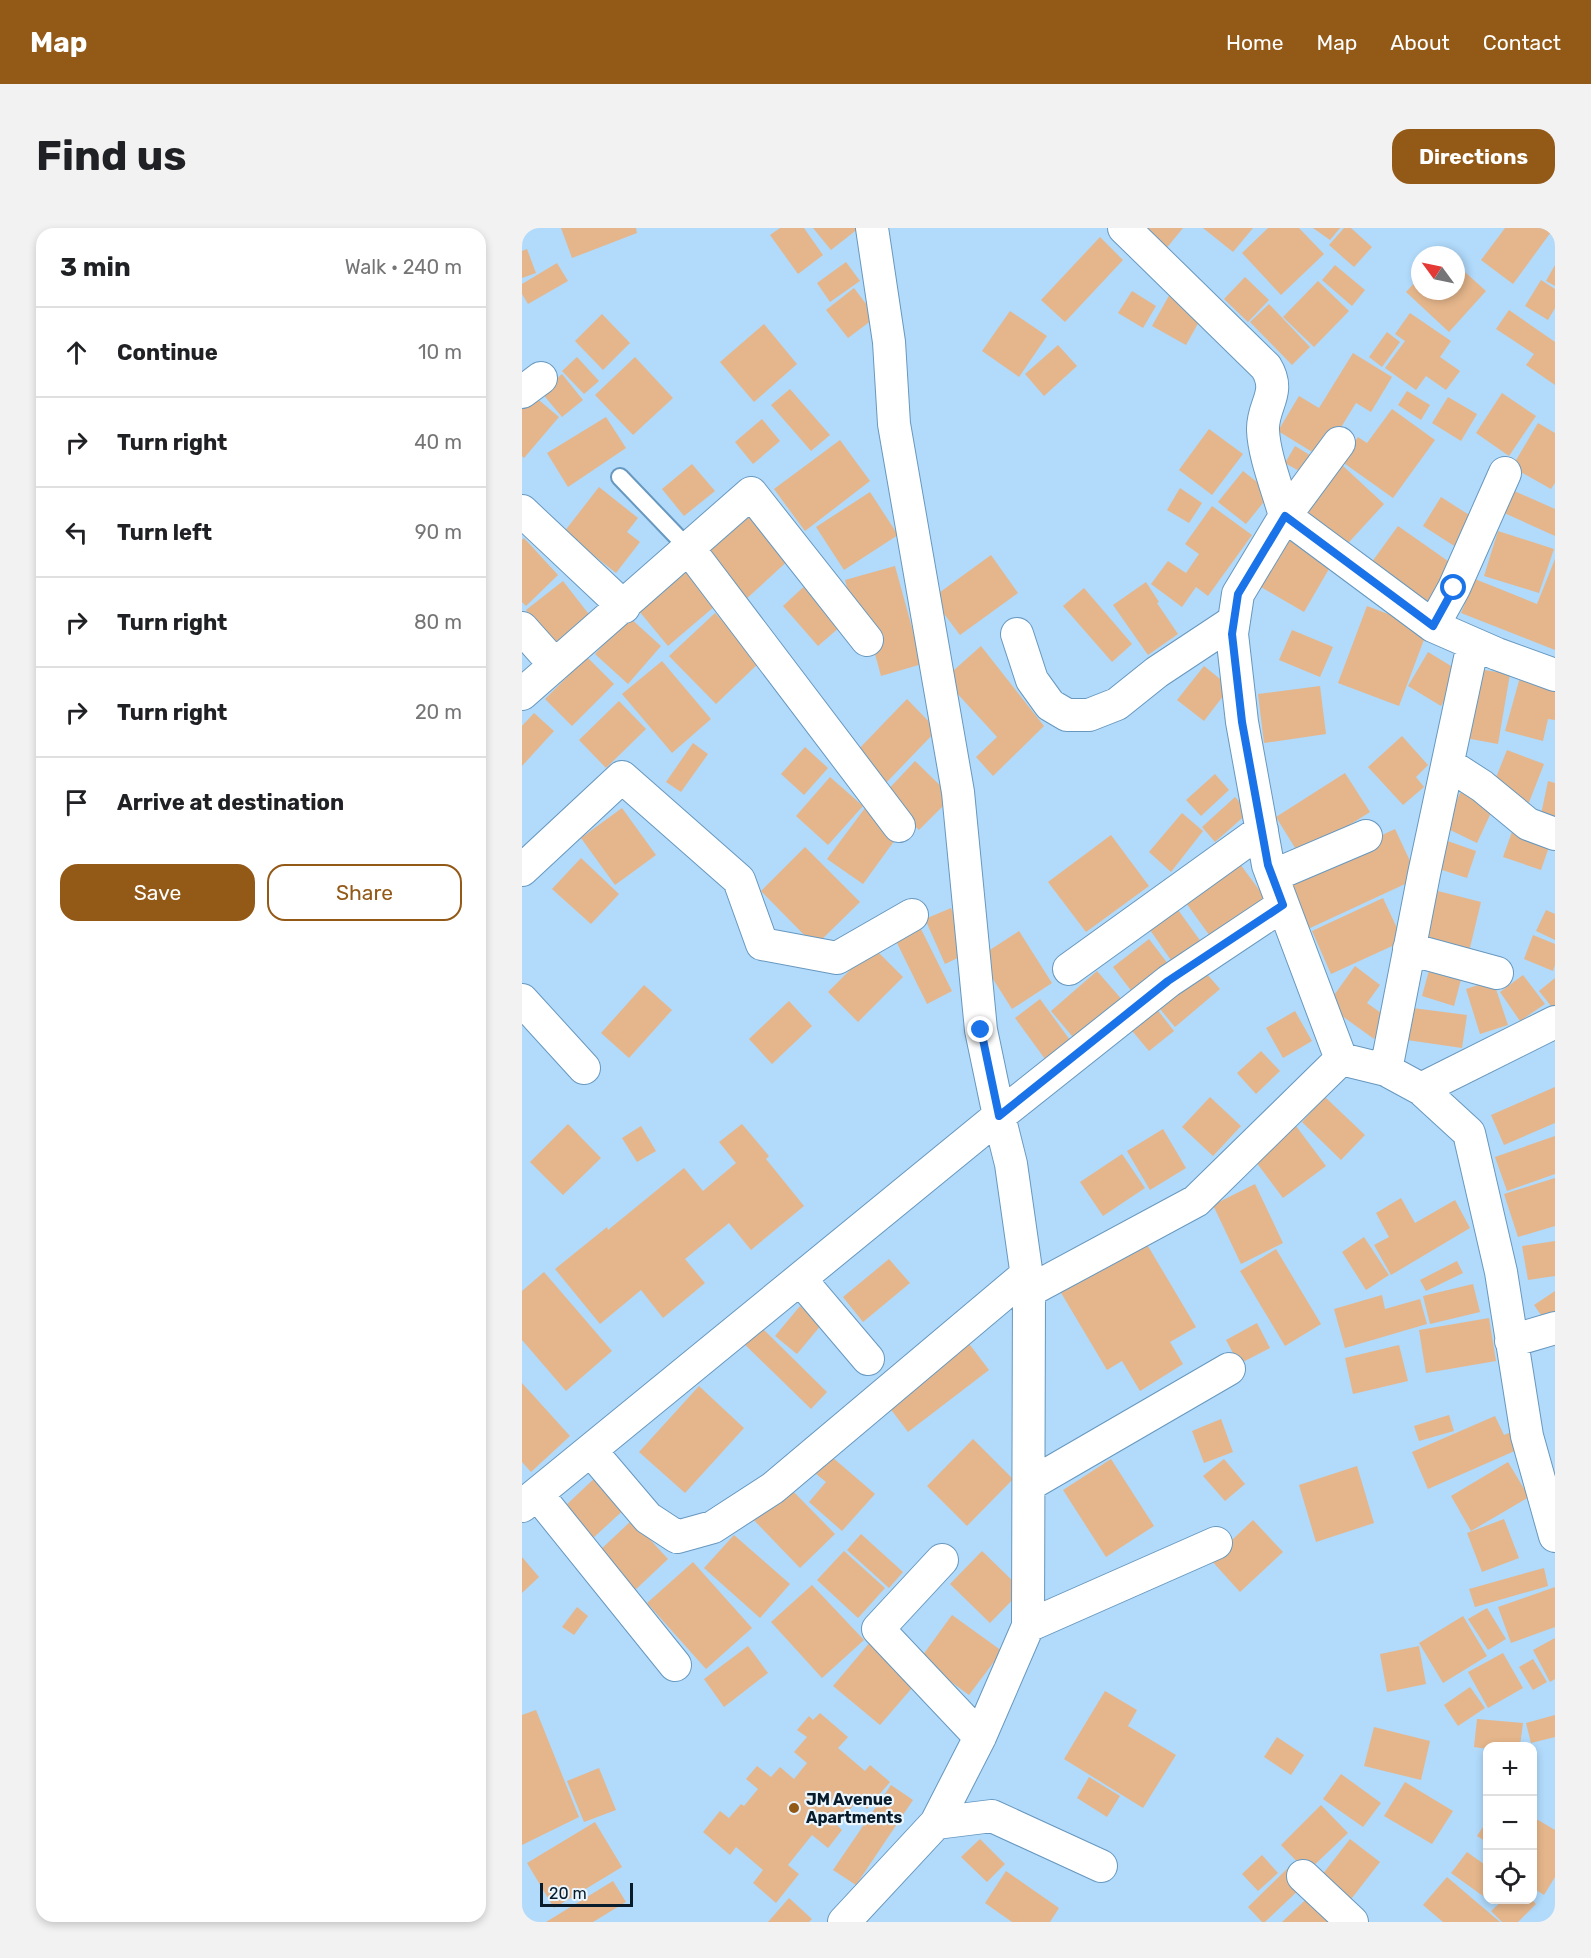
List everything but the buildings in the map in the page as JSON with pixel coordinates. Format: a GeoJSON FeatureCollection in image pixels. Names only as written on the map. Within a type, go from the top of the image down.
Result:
{"type":"FeatureCollection","features":[{"type":"Feature","properties":{"kind":"street"},"geometry":{"type":"LineString","coordinates":[[844,1922],[936,1822],[980,1737],[1028,1626],[1027,1283],[1011,1164],[981,1030],[958,792],[894,424],[889,342],[872,228]]}},
{"type":"Feature","properties":{"kind":"street"},"geometry":{"type":"LineString","coordinates":[[1124,228],[1266,367],[1272,378],[1273,391],[1262,428],[1285,516],[1433,626],[1507,658],[1555,675]]}},
{"type":"Feature","properties":{"kind":"street"},"geometry":{"type":"LineString","coordinates":[[1339,443],[1285,516],[1238,594],[1232,634],[1242,722],[1268,865],[1341,1059]]}},
{"type":"Feature","properties":{"kind":"street"},"geometry":{"type":"LineString","coordinates":[[1433,626],[1454,588],[1505,472]]}},
{"type":"Feature","properties":{"kind":"street"},"geometry":{"type":"LineString","coordinates":[[522,694],[624,607],[751,493],[867,640]]}},
{"type":"Feature","properties":{"kind":"street"},"geometry":{"type":"LineString","coordinates":[[522,510],[624,607]]}},
{"type":"Feature","properties":{"kind":"street"},"geometry":{"type":"LineString","coordinates":[[688,549],[898,826]]}},
{"type":"Feature","properties":{"kind":"street"},"geometry":{"type":"LineString","coordinates":[[1017,634],[1032,680],[1050,705],[1067,715],[1089,714],[1117,704],[1157,672],[1234,621]]}},
{"type":"Feature","properties":{"kind":"street"},"geometry":{"type":"LineString","coordinates":[[522,628],[555,665]]}},
{"type":"Feature","properties":{"kind":"street"},"geometry":{"type":"LineString","coordinates":[[1386,1070],[1473,644]]}},
{"type":"Feature","properties":{"kind":"street"},"geometry":{"type":"LineString","coordinates":[[1448,764],[1482,786],[1528,824],[1555,834]]}},
{"type":"Feature","properties":{"kind":"street"},"geometry":{"type":"LineString","coordinates":[[522,870],[622,777],[739,880],[762,944],[837,958],[912,915]]}},
{"type":"Feature","properties":{"kind":"street"},"geometry":{"type":"LineString","coordinates":[[1069,969],[1262,830]]}},
{"type":"Feature","properties":{"kind":"street"},"geometry":{"type":"LineString","coordinates":[[1272,876],[1366,836]]}},
{"type":"Feature","properties":{"kind":"street"},"geometry":{"type":"LineString","coordinates":[[675,1665],[530,1501],[999,1116],[1168,981],[1283,905]]}},
{"type":"Feature","properties":{"kind":"street"},"geometry":{"type":"LineString","coordinates":[[1409,949],[1497,973]]}},
{"type":"Feature","properties":{"kind":"street"},"geometry":{"type":"LineString","coordinates":[[522,1000],[585,1068]]}},
{"type":"Feature","properties":{"kind":"street"},"geometry":{"type":"LineString","coordinates":[[1421,1089],[1555,1022]]}},
{"type":"Feature","properties":{"kind":"street"},"geometry":{"type":"LineString","coordinates":[[1341,1059],[1386,1070],[1421,1089],[1469,1133],[1501,1272],[1527,1436],[1555,1536]]}},
{"type":"Feature","properties":{"kind":"street"},"geometry":{"type":"LineString","coordinates":[[591,1451],[648,1518],[677,1537],[713,1527],[773,1488],[1027,1283],[1196,1201],[1341,1059]]}},
{"type":"Feature","properties":{"kind":"street"},"geometry":{"type":"LineString","coordinates":[[800,1279],[868,1359]]}},
{"type":"Feature","properties":{"kind":"street"},"geometry":{"type":"LineString","coordinates":[[1511,1341],[1555,1328]]}},
{"type":"Feature","properties":{"kind":"street"},"geometry":{"type":"LineString","coordinates":[[1029,1485],[1229,1369]]}},
{"type":"Feature","properties":{"kind":"street"},"geometry":{"type":"LineString","coordinates":[[1028,1626],[1216,1543]]}},
{"type":"Feature","properties":{"kind":"street"},"geometry":{"type":"LineString","coordinates":[[942,1560],[878,1629],[980,1737]]}},
{"type":"Feature","properties":{"kind":"street"},"geometry":{"type":"LineString","coordinates":[[936,1822],[992,1816],[1101,1866]]}},
{"type":"Feature","properties":{"kind":"street"},"geometry":{"type":"LineString","coordinates":[[1303,1876],[1352,1922]]}},
{"type":"Feature","properties":{"kind":"lane"},"geometry":{"type":"LineString","coordinates":[[620,477],[688,549]]}},
{"type":"Feature","properties":{"kind":"place","name":"JM Avenue Apartments"},"geometry":{"type":"Point","coordinates":[794,1808]}},
{"type":"Feature","properties":{"kind":"route"},"geometry":{"type":"LineString","coordinates":[[981,1030],[999,1116],[1168,981],[1283,905],[1268,865],[1242,722],[1232,634],[1238,594],[1285,516],[1433,626],[1454,588]]}}]}
